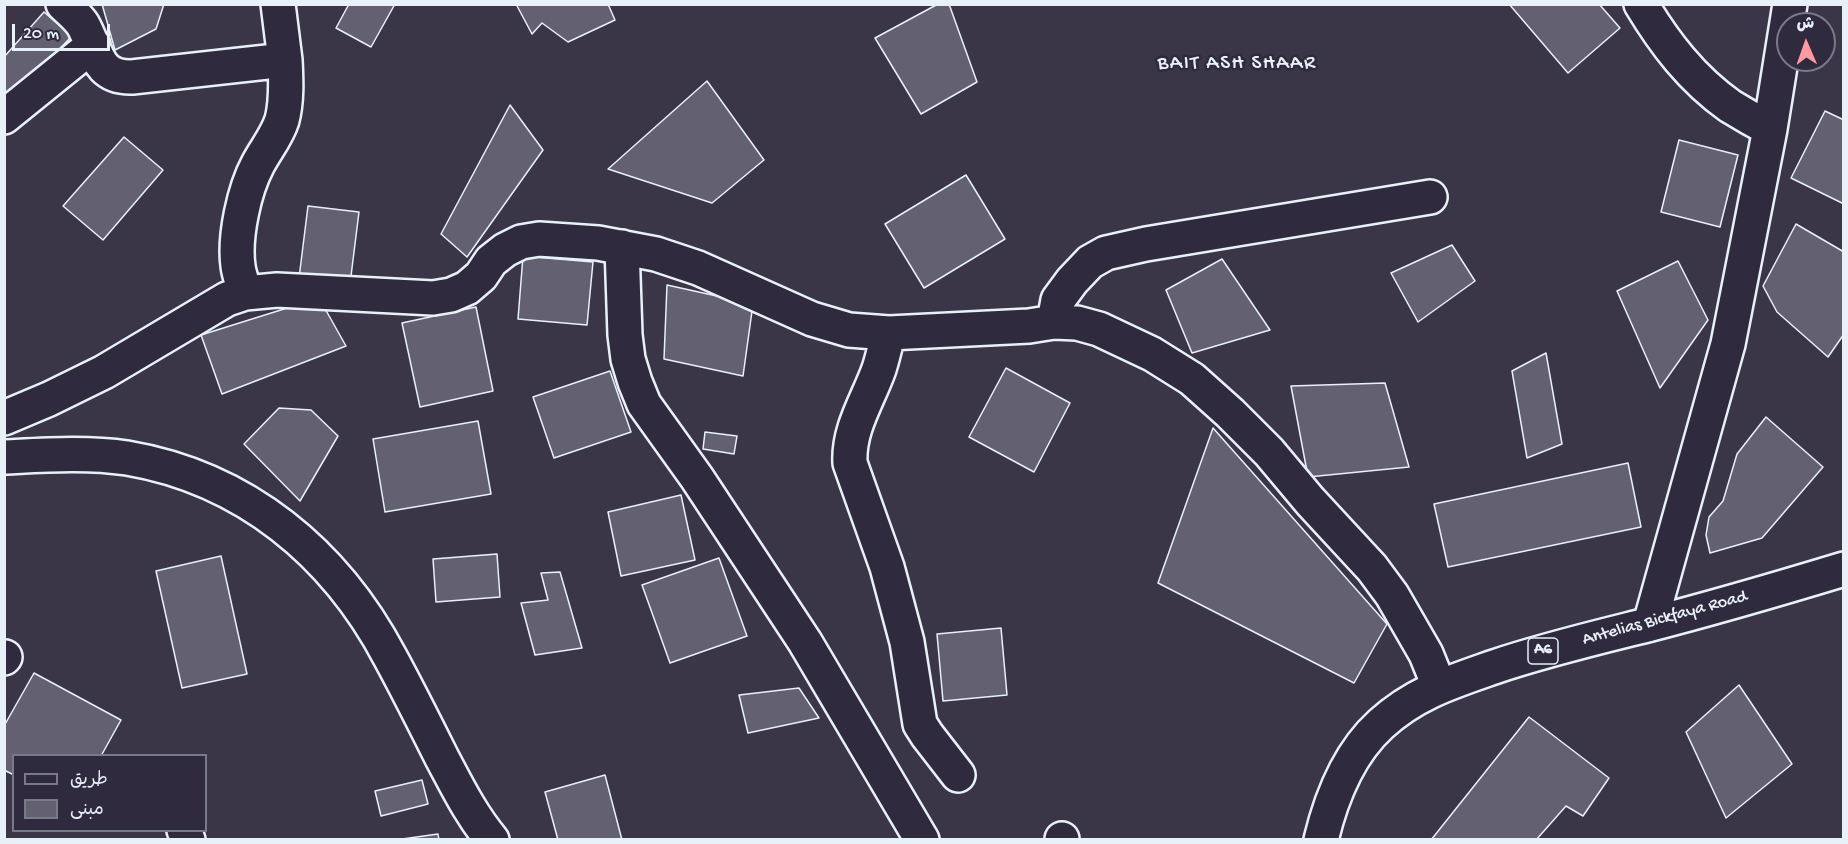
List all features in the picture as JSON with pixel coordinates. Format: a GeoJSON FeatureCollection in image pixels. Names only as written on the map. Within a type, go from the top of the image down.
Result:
{"type":"FeatureCollection","features":[{"type":"Feature","properties":{"kind":"main road"},"geometry":{"type":"LineString","coordinates":[[63,4],[82,24],[104,68],[111,74],[122,77],[285,60]]}},
{"type":"Feature","properties":{"kind":"main road"},"geometry":{"type":"LineString","coordinates":[[245,293],[238,266],[244,196],[283,117],[286,80],[278,4]]}},
{"type":"Feature","properties":{"kind":"main road"},"geometry":{"type":"LineString","coordinates":[[1641,4],[1663,40],[1694,76],[1730,105],[1770,129]]}},
{"type":"Feature","properties":{"kind":"main road"},"geometry":{"type":"LineString","coordinates":[[1650,624],[1728,344],[1770,129],[1790,4]]}},
{"type":"Feature","properties":{"kind":"main road"},"geometry":{"type":"LineString","coordinates":[[4,117],[93,45]]}},
{"type":"Feature","properties":{"kind":"main road"},"geometry":{"type":"LineString","coordinates":[[1054,322],[1058,300],[1072,281],[1090,262],[1106,253],[1146,244],[1430,197]]}},
{"type":"Feature","properties":{"kind":"main road"},"geometry":{"type":"LineString","coordinates":[[4,418],[104,372],[227,299],[245,293],[277,290],[433,298],[451,295],[467,288],[481,276],[491,261],[505,250],[521,242],[539,239],[622,247],[656,254],[698,268],[830,326],[869,333],[1029,326],[1054,322],[1077,323],[1099,329],[1152,354],[1192,379],[1230,412],[1269,452],[1379,577],[1411,624],[1439,686]]}},
{"type":"Feature","properties":{"kind":"main road"},"geometry":{"type":"LineString","coordinates":[[622,247],[628,359],[634,382],[644,404],[703,487],[805,642],[922,840]]}},
{"type":"Feature","properties":{"kind":"main road"},"geometry":{"type":"LineString","coordinates":[[889,333],[879,369],[854,428],[850,463],[890,578],[907,642],[920,724],[958,775]]}},
{"type":"Feature","properties":{"kind":"main road"},"geometry":{"type":"LineString","coordinates":[[4,457],[85,455],[126,458],[166,466],[204,479],[241,497],[275,519],[306,545],[361,609],[388,654],[465,801],[492,840]]}},
{"type":"Feature","properties":{"kind":"main road","name":"Antelias Bickfaya Road"},"geometry":{"type":"LineString","coordinates":[[1321,840],[1332,803],[1346,770],[1360,748],[1380,725],[1407,704],[1439,686],[1528,656],[1650,624],[1844,568]]}},
{"type":"Feature","properties":{"kind":"building"},"geometry":{"type":"Polygon","coordinates":[[[102,4],[164,4],[156,29],[115,50],[102,4]]]}},
{"type":"Feature","properties":{"kind":"building"},"geometry":{"type":"Polygon","coordinates":[[[349,4],[395,4],[371,47],[336,28],[349,4]]]}},
{"type":"Feature","properties":{"kind":"building"},"geometry":{"type":"Polygon","coordinates":[[[516,4],[608,4],[615,20],[568,42],[542,23],[532,34],[516,4]]]}},
{"type":"Feature","properties":{"kind":"building"},"geometry":{"type":"Polygon","coordinates":[[[938,4],[949,4],[977,82],[921,114],[875,38],[938,4]]]}},
{"type":"Feature","properties":{"kind":"building"},"geometry":{"type":"Polygon","coordinates":[[[1509,4],[1599,4],[1620,28],[1568,73],[1509,4]]]}},
{"type":"Feature","properties":{"kind":"building"},"geometry":{"type":"Polygon","coordinates":[[[44,12],[72,36],[5,105],[4,57],[44,12]]]}},
{"type":"Feature","properties":{"kind":"building"},"geometry":{"type":"Polygon","coordinates":[[[707,81],[764,160],[712,203],[608,169],[707,81]]]}},
{"type":"Feature","properties":{"kind":"building"},"geometry":{"type":"Polygon","coordinates":[[[510,105],[543,150],[467,257],[441,234],[510,105]]]}},
{"type":"Feature","properties":{"kind":"building"},"geometry":{"type":"Polygon","coordinates":[[[1825,111],[1844,120],[1844,204],[1791,178],[1825,111]]]}},
{"type":"Feature","properties":{"kind":"building"},"geometry":{"type":"Polygon","coordinates":[[[124,137],[163,170],[103,240],[63,206],[124,137]]]}},
{"type":"Feature","properties":{"kind":"building"},"geometry":{"type":"Polygon","coordinates":[[[1679,140],[1738,155],[1720,227],[1661,212],[1679,140]]]}},
{"type":"Feature","properties":{"kind":"building"},"geometry":{"type":"Polygon","coordinates":[[[966,175],[1005,239],[924,288],[885,224],[966,175]]]}},
{"type":"Feature","properties":{"kind":"building"},"geometry":{"type":"Polygon","coordinates":[[[308,206],[359,212],[350,284],[299,278],[308,206]]]}},
{"type":"Feature","properties":{"kind":"building"},"geometry":{"type":"Polygon","coordinates":[[[1796,224],[1844,252],[1844,334],[1828,357],[1777,312],[1763,286],[1796,224]]]}},
{"type":"Feature","properties":{"kind":"building"},"geometry":{"type":"Polygon","coordinates":[[[1452,245],[1475,281],[1418,322],[1391,273],[1452,245]]]}},
{"type":"Feature","properties":{"kind":"building"},"geometry":{"type":"Polygon","coordinates":[[[523,256],[593,262],[587,325],[518,319],[523,256]]]}},
{"type":"Feature","properties":{"kind":"building"},"geometry":{"type":"Polygon","coordinates":[[[1222,259],[1270,330],[1192,353],[1166,290],[1222,259]]]}},
{"type":"Feature","properties":{"kind":"building"},"geometry":{"type":"Polygon","coordinates":[[[1678,261],[1708,320],[1660,388],[1617,291],[1678,261]]]}},
{"type":"Feature","properties":{"kind":"building"},"geometry":{"type":"Polygon","coordinates":[[[667,285],[753,304],[743,376],[664,359],[667,285]]]}},
{"type":"Feature","properties":{"kind":"building"},"geometry":{"type":"Polygon","coordinates":[[[319,298],[346,346],[222,394],[201,335],[319,298]]]}},
{"type":"Feature","properties":{"kind":"building"},"geometry":{"type":"Polygon","coordinates":[[[476,307],[493,391],[420,407],[402,323],[476,307]]]}},
{"type":"Feature","properties":{"kind":"building"},"geometry":{"type":"Polygon","coordinates":[[[1546,353],[1562,444],[1527,458],[1512,371],[1546,353]]]}},
{"type":"Feature","properties":{"kind":"building"},"geometry":{"type":"Polygon","coordinates":[[[1006,368],[1070,403],[1034,472],[969,437],[1006,368]]]}},
{"type":"Feature","properties":{"kind":"building"},"geometry":{"type":"Polygon","coordinates":[[[610,371],[631,432],[554,458],[533,397],[610,371]]]}},
{"type":"Feature","properties":{"kind":"building"},"geometry":{"type":"Polygon","coordinates":[[[1385,383],[1409,467],[1308,477],[1291,386],[1385,383]]]}},
{"type":"Feature","properties":{"kind":"building"},"geometry":{"type":"Polygon","coordinates":[[[279,408],[311,410],[338,436],[300,501],[244,444],[279,408]]]}},
{"type":"Feature","properties":{"kind":"building"},"geometry":{"type":"Polygon","coordinates":[[[1766,417],[1823,467],[1762,538],[1710,553],[1706,535],[1709,517],[1723,501],[1737,454],[1766,417]]]}},
{"type":"Feature","properties":{"kind":"building"},"geometry":{"type":"Polygon","coordinates":[[[478,421],[491,494],[385,512],[373,439],[478,421]]]}},
{"type":"Feature","properties":{"kind":"building"},"geometry":{"type":"Polygon","coordinates":[[[1213,428],[1387,624],[1354,683],[1158,583],[1213,428]]]}},
{"type":"Feature","properties":{"kind":"building"},"geometry":{"type":"Polygon","coordinates":[[[705,432],[737,436],[734,454],[703,449],[705,432]]]}},
{"type":"Feature","properties":{"kind":"building"},"geometry":{"type":"Polygon","coordinates":[[[1628,463],[1641,527],[1448,567],[1434,504],[1628,463]]]}},
{"type":"Feature","properties":{"kind":"building"},"geometry":{"type":"Polygon","coordinates":[[[681,495],[695,560],[621,576],[608,512],[681,495]]]}},
{"type":"Feature","properties":{"kind":"building"},"geometry":{"type":"Polygon","coordinates":[[[497,554],[500,597],[436,602],[433,559],[497,554]]]}},
{"type":"Feature","properties":{"kind":"building"},"geometry":{"type":"Polygon","coordinates":[[[221,556],[247,674],[182,688],[156,571],[221,556]]]}},
{"type":"Feature","properties":{"kind":"building"},"geometry":{"type":"Polygon","coordinates":[[[719,558],[747,636],[670,663],[642,585],[719,558]]]}},
{"type":"Feature","properties":{"kind":"building"},"geometry":{"type":"Polygon","coordinates":[[[560,572],[582,648],[535,655],[521,603],[548,600],[541,573],[560,572]]]}},
{"type":"Feature","properties":{"kind":"building"},"geometry":{"type":"Polygon","coordinates":[[[1001,628],[1007,695],[943,701],[937,634],[1001,628]]]}},
{"type":"Feature","properties":{"kind":"building"},"geometry":{"type":"Polygon","coordinates":[[[34,673],[121,720],[102,754],[12,754],[12,774],[4,770],[4,726],[34,673]]]}},
{"type":"Feature","properties":{"kind":"building"},"geometry":{"type":"Polygon","coordinates":[[[1739,685],[1792,764],[1726,818],[1686,732],[1739,685]]]}},
{"type":"Feature","properties":{"kind":"building"},"geometry":{"type":"Polygon","coordinates":[[[799,688],[819,718],[748,733],[739,695],[799,688]]]}},
{"type":"Feature","properties":{"kind":"building"},"geometry":{"type":"Polygon","coordinates":[[[1529,717],[1609,778],[1583,816],[1566,806],[1536,840],[1431,840],[1529,717]]]}},
{"type":"Feature","properties":{"kind":"building"},"geometry":{"type":"Polygon","coordinates":[[[605,775],[622,840],[558,840],[545,792],[605,775]]]}},
{"type":"Feature","properties":{"kind":"building"},"geometry":{"type":"Polygon","coordinates":[[[422,780],[428,804],[381,816],[375,791],[422,780]]]}},
{"type":"Feature","properties":{"kind":"building"},"geometry":{"type":"Polygon","coordinates":[[[438,834],[439,840],[395,840],[438,834]]]}},
{"type":"Feature","properties":{"kind":"district","name":"BAIT ASH SHAAR"},"geometry":{"type":"Point","coordinates":[1237,65]}}]}
